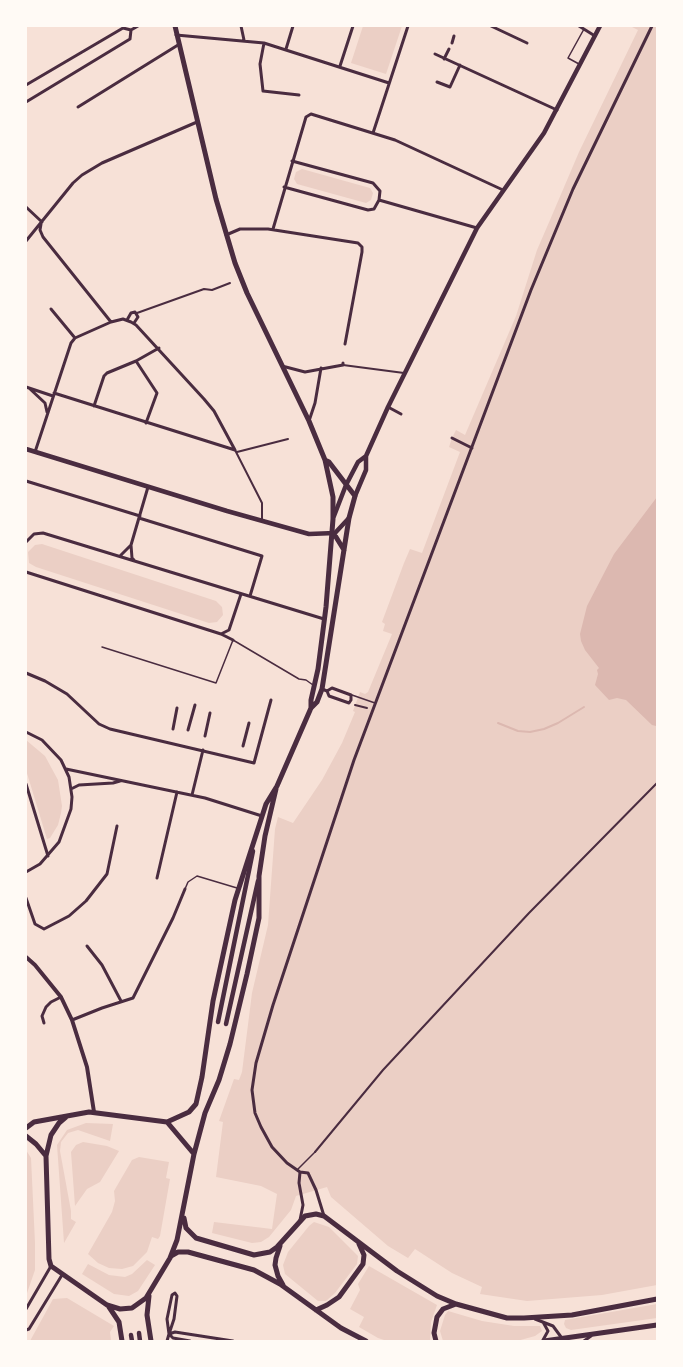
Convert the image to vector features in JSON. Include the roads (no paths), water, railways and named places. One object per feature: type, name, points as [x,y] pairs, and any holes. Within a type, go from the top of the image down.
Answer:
[{"type":"highway","points":[[175,26],[178,45],[226,235],[249,300],[309,421],[325,460],[333,497],[333,519],[324,619],[311,708]]},
{"type":"highway","points":[[26,1128],[34,1122],[94,1112],[167,1122],[189,1112],[193,1108],[199,1095],[213,1001],[239,889],[266,804],[277,786],[311,708],[325,690],[344,550],[349,518],[355,496],[329,462],[325,460]]},
{"type":"highway","points":[[331,533],[336,537],[344,550]]},
{"type":"highway","points":[[69,1115],[59,1123],[51,1135],[46,1156],[49,1258],[51,1266],[107,1305],[120,1309],[132,1308],[142,1303],[150,1293],[170,1258],[177,1240],[194,1154],[205,1113],[219,1080],[230,1044],[247,974],[259,918],[259,876],[265,836],[277,786]]},
{"type":"highway","points":[[167,1122],[194,1154]]},
{"type":"highway","points":[[26,1136],[36,1144],[46,1156]]},
{"type":"highway","points":[[183,1215],[186,1228],[196,1238],[254,1254],[270,1252],[283,1241],[300,1220],[309,1214],[324,1216],[402,1275],[456,1304],[507,1318],[572,1315],[657,1299]]},
{"type":"highway","points":[[283,1241],[276,1258],[276,1270],[280,1281],[288,1290]]},
{"type":"highway","points":[[316,1310],[339,1297],[363,1264],[364,1255],[358,1242]]},
{"type":"highway","points":[[170,1258],[178,1252],[196,1254],[254,1270],[288,1290],[352,1334],[366,1341]]},
{"type":"highway","points":[[150,1293],[147,1315],[151,1341]]},
{"type":"highway","points":[[436,1341],[434,1327],[437,1316],[443,1309],[456,1304]]},
{"type":"highway","points":[[107,1305],[117,1318],[122,1341]]},
{"type":"highway","points":[[543,1341],[657,1325]]},
{"type":"main road","points":[[355,496],[366,470],[366,456],[388,407],[477,228],[536,145],[557,110],[600,26]]},
{"type":"main road","points":[[26,449],[148,487],[309,534],[331,533],[337,531],[349,518]]},
{"type":"main road","points":[[333,519],[346,485],[358,462],[366,456]]},
{"type":"main road","points":[[218,1022],[255,838]]},
{"type":"main road","points":[[226,1024],[259,876]]},
{"type":"main road","points":[[26,957],[36,965],[61,998],[72,1020],[87,1068],[94,1112]]},
{"type":"main road","points":[[139,1333],[140,1341]]},
{"type":"main road","points":[[131,1335],[132,1341]]},
{"type":"street","points":[[26,85],[123,28],[131,30],[138,26]]},
{"type":"street","points":[[241,26],[244,40]]},
{"type":"street","points":[[286,49],[294,26]]},
{"type":"street","points":[[340,66],[353,26]]},
{"type":"street","points":[[373,133],[408,26]]},
{"type":"street","points":[[491,26],[527,43]]},
{"type":"street","points":[[579,26],[595,36]]},
{"type":"street","points":[[324,1216],[312,1180],[308,1173],[298,1171],[287,1163],[272,1147],[261,1127],[255,1113],[253,1082],[256,1063],[273,1005],[375,703],[556,228],[652,26]]},
{"type":"street","points":[[26,102],[130,40],[131,30]]},
{"type":"street","points":[[176,35],[264,43],[340,66],[389,83]]},
{"type":"street","points":[[452,43],[454,36]]},
{"type":"street","points":[[264,43],[260,64],[263,91],[299,95]]},
{"type":"street","points":[[78,107],[178,45]]},
{"type":"street","points":[[444,58],[448,49]]},
{"type":"street","points":[[435,54],[557,110]]},
{"type":"street","points":[[437,82],[450,87],[460,65]]},
{"type":"street","points":[[273,229],[284,187],[307,115],[311,114],[395,140],[503,190]]},
{"type":"street","points":[[26,241],[73,183],[82,175],[102,163],[197,122]]},
{"type":"street","points":[[284,187],[368,210],[374,210],[379,200],[380,191],[374,183],[292,161]]},
{"type":"street","points":[[379,200],[477,228]]},
{"type":"street","points":[[26,207],[42,222]]},
{"type":"street","points":[[42,222],[40,230],[42,237],[111,322]]},
{"type":"street","points":[[226,235],[240,230],[273,229],[358,243],[362,247],[345,344]]},
{"type":"street","points":[[124,320],[131,313],[137,313],[204,289],[212,290],[230,283]]},
{"type":"street","points":[[51,309],[75,338]]},
{"type":"street","points":[[134,324],[138,317],[137,313]]},
{"type":"street","points":[[35,452],[71,343],[75,338],[111,322],[124,320],[134,324],[159,348],[214,411],[262,503],[262,521]]},
{"type":"street","points":[[94,406],[104,376],[159,348]]},
{"type":"street","points":[[136,361],[157,393],[146,423]]},
{"type":"street","points":[[282,366],[305,372],[343,364],[405,373]]},
{"type":"street","points":[[309,421],[315,403],[320,368]]},
{"type":"street","points":[[28,388],[94,406],[236,451],[288,439]]},
{"type":"street","points":[[28,388],[45,403],[47,414]]},
{"type":"street","points":[[388,407],[401,414]]},
{"type":"street","points":[[452,438],[472,448]]},
{"type":"street","points":[[26,481],[262,556],[251,596]]},
{"type":"street","points":[[136,561],[132,558],[131,546],[148,487]]},
{"type":"street","points":[[26,542],[34,534],[43,533],[324,619]]},
{"type":"street","points":[[120,556],[131,546]]},
{"type":"street","points":[[26,572],[221,634],[232,640]]},
{"type":"street","points":[[221,634],[229,630],[241,594]]},
{"type":"street","points":[[26,673],[45,681],[67,694],[104,727],[170,741],[240,758],[254,763],[271,700]]},
{"type":"street","points":[[332,688],[351,695],[351,700],[348,703],[329,696],[325,690],[332,688]]},
{"type":"street","points":[[188,730],[195,705]]},
{"type":"street","points":[[355,705],[368,708]]},
{"type":"street","points":[[173,729],[177,708]]},
{"type":"street","points":[[205,736],[210,713]]},
{"type":"street","points":[[243,746],[249,723]]},
{"type":"street","points":[[26,732],[42,740],[51,748],[66,769],[71,789],[71,809],[59,842],[40,864],[26,872]]},
{"type":"street","points":[[192,795],[203,745]]},
{"type":"street","points":[[66,769],[192,795],[233,806],[262,816]]},
{"type":"street","points":[[71,789],[79,785],[113,783],[120,781]]},
{"type":"street","points":[[315,1152],[383,1070],[530,913],[657,783]]},
{"type":"street","points":[[26,784],[48,856]]},
{"type":"street","points":[[157,878],[177,792]]},
{"type":"street","points":[[26,898],[35,924],[44,929],[69,916],[86,901],[107,874],[117,826]]},
{"type":"street","points":[[72,1020],[133,998],[162,942],[185,889]]},
{"type":"street","points":[[158,940],[162,942]]},
{"type":"street","points":[[87,946],[102,965],[121,1002]]},
{"type":"street","points":[[44,1023],[42,1016],[46,1007],[51,1002],[61,998]]},
{"type":"street","points":[[298,1171],[303,1205],[300,1220]]},
{"type":"street","points":[[26,1309],[51,1266]]},
{"type":"street","points":[[26,1330],[29,1329],[62,1275]]},
{"type":"street","points":[[167,1341],[169,1334],[174,1319],[177,1296],[175,1293],[172,1295],[167,1319],[169,1334],[173,1338],[190,1341]]},
{"type":"street","points":[[530,1318],[553,1326],[563,1339]]},
{"type":"street","points":[[543,1322],[548,1331],[543,1341]]},
{"type":"street","points":[[169,1334],[175,1332],[233,1341]]},
{"type":"street","points":[[584,1341],[592,1336],[606,1332]]},
{"type":"street","points":[[352,1334],[357,1341]]},
{"type":"lane","points":[[580,65],[568,58],[584,29]]},
{"type":"lane","points":[[102,647],[216,683],[232,640],[229,630]]},
{"type":"lane","points":[[232,640],[300,679],[306,680],[314,685]]},
{"type":"lane","points":[[351,695],[375,703]]},
{"type":"lane","points":[[348,703],[355,705]]},
{"type":"lane","points":[[185,889],[188,882],[197,876],[239,889]]},
{"type":"lane","points":[[298,1171],[315,1152]]},
{"type":"waterway","points":[[498,723],[518,731],[530,732],[544,729],[558,723],[584,707]]}]
